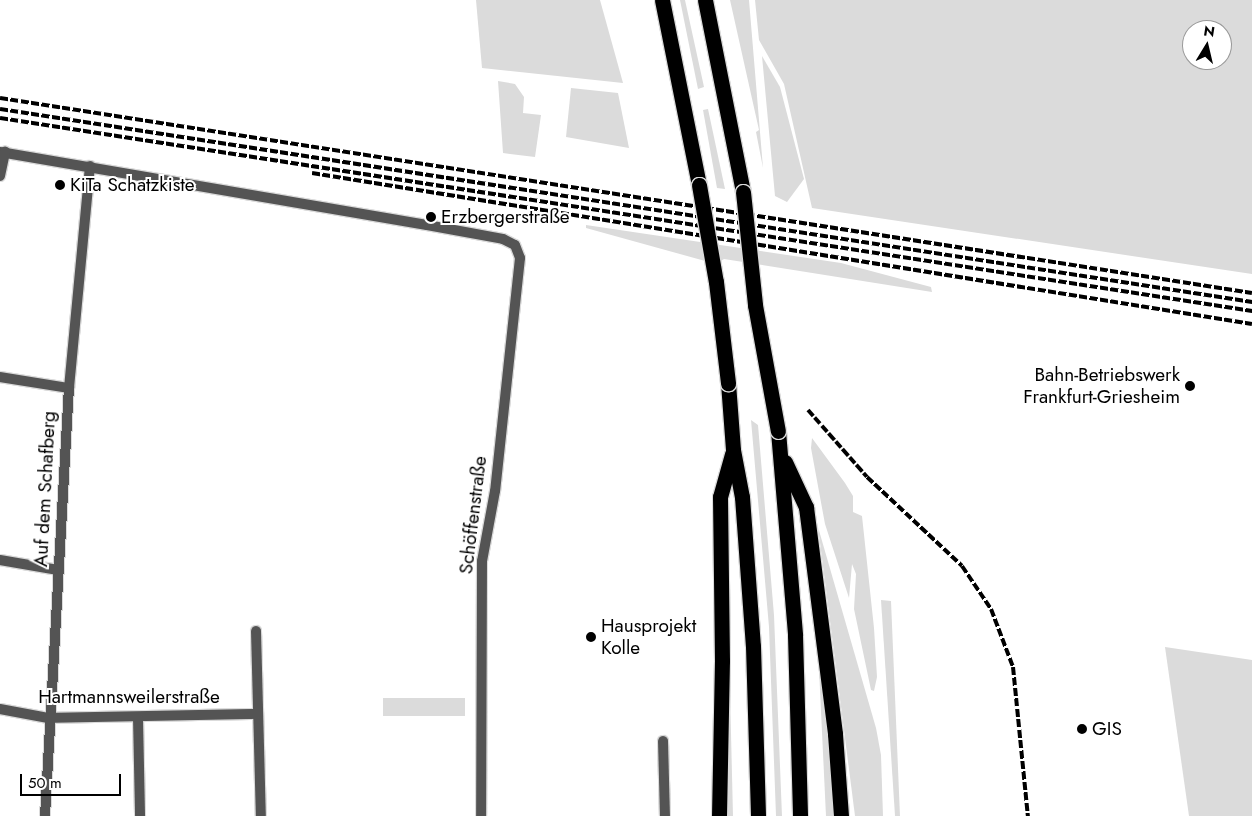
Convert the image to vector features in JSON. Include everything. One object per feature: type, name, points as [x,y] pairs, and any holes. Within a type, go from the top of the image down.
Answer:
[{"type":"highway","points":[[662,0],[716,282],[728,383],[733,450],[742,496],[752,637],[758,816]]},
{"type":"highway","points":[[705,0],[743,192],[755,305],[778,431],[795,644],[800,816]]},
{"type":"highway","points":[[719,816],[722,670],[720,497],[733,450]]},
{"type":"highway","points":[[780,451],[806,507],[835,734],[841,816]]},
{"type":"street","points":[[0,176],[3,152],[90,166]]},
{"type":"street","name":"Schöffenstraße","points":[[90,166],[503,239],[518,250],[495,491],[482,561],[481,816]]},
{"type":"street","name":"Auf dem Schafberg","points":[[45,816],[48,718],[69,388],[90,166]]},
{"type":"street","points":[[0,377],[69,388]]},
{"type":"street","points":[[0,560],[58,570]]},
{"type":"street","points":[[256,631],[261,816]]},
{"type":"street","name":"Hartmannsweilerstraße","points":[[0,710],[48,718],[138,718],[258,714]]},
{"type":"street","points":[[138,718],[140,816]]},
{"type":"street","points":[[663,741],[665,816]]},
{"type":"shaded area","points":[[476,0],[600,0],[623,83],[482,68]]},
{"type":"shaded area","points":[[680,0],[685,0],[704,87],[698,89]]},
{"type":"shaded area","points":[[730,0],[749,0],[763,168],[756,132],[759,130]]},
{"type":"shaded area","points":[[755,0],[1252,0],[1252,274],[812,208],[784,84],[759,40]]},
{"type":"shaded area","points":[[762,56],[780,87],[804,179],[787,202],[775,196]]},
{"type":"shaded area","points":[[498,81],[515,84],[524,97],[523,113],[541,115],[535,157],[503,153]]},
{"type":"shaded area","points":[[571,88],[618,93],[629,148],[566,137]]},
{"type":"shaded area","points":[[708,109],[725,189],[717,188],[703,110]]},
{"type":"shaded area","points":[[586,225],[841,263],[931,287],[932,292],[724,259],[716,264],[586,228]]},
{"type":"shaded area","points":[[751,420],[758,425],[774,615],[782,816],[776,816],[769,627]]},
{"type":"shaded area","points":[[812,438],[853,496],[853,512],[862,516],[874,628],[877,677],[874,691],[871,690],[854,609],[856,574],[852,564],[849,598],[825,524],[811,448]]},
{"type":"shaded area","points":[[818,527],[876,728],[881,755],[883,816],[855,816]]},
{"type":"shaded area","points":[[881,600],[891,601],[900,816],[895,816]]},
{"type":"shaded area","points":[[1165,647],[1252,660],[1252,816],[1189,816]]},
{"type":"shaded area","points":[[819,669],[830,751],[835,816],[826,816]]},
{"type":"shaded area","points":[[728,692],[730,692],[733,816],[728,816]]},
{"type":"shaded area","points":[[383,698],[465,698],[465,716],[383,716]]},
{"type":"railway","points":[[0,98],[1252,293]]},
{"type":"railway","points":[[0,109],[1252,302]]},
{"type":"railway","points":[[0,118],[1252,311]]},
{"type":"railway","points":[[312,173],[1252,324]]},
{"type":"railway","points":[[808,410],[867,477],[962,566],[991,609],[1013,667],[1028,816]]},
{"type":"place","name":"KiTa Schatzkiste","points":[[60,185]]},
{"type":"place","name":"Erzbergerstraße","points":[[431,217]]},
{"type":"place","name":"Bahn-Betriebswerk Frankfurt-Griesheim","points":[[1190,386]]},
{"type":"place","name":"Hausprojekt Kolle","points":[[591,637]]},
{"type":"place","name":"GIS","points":[[1082,729]]}]
